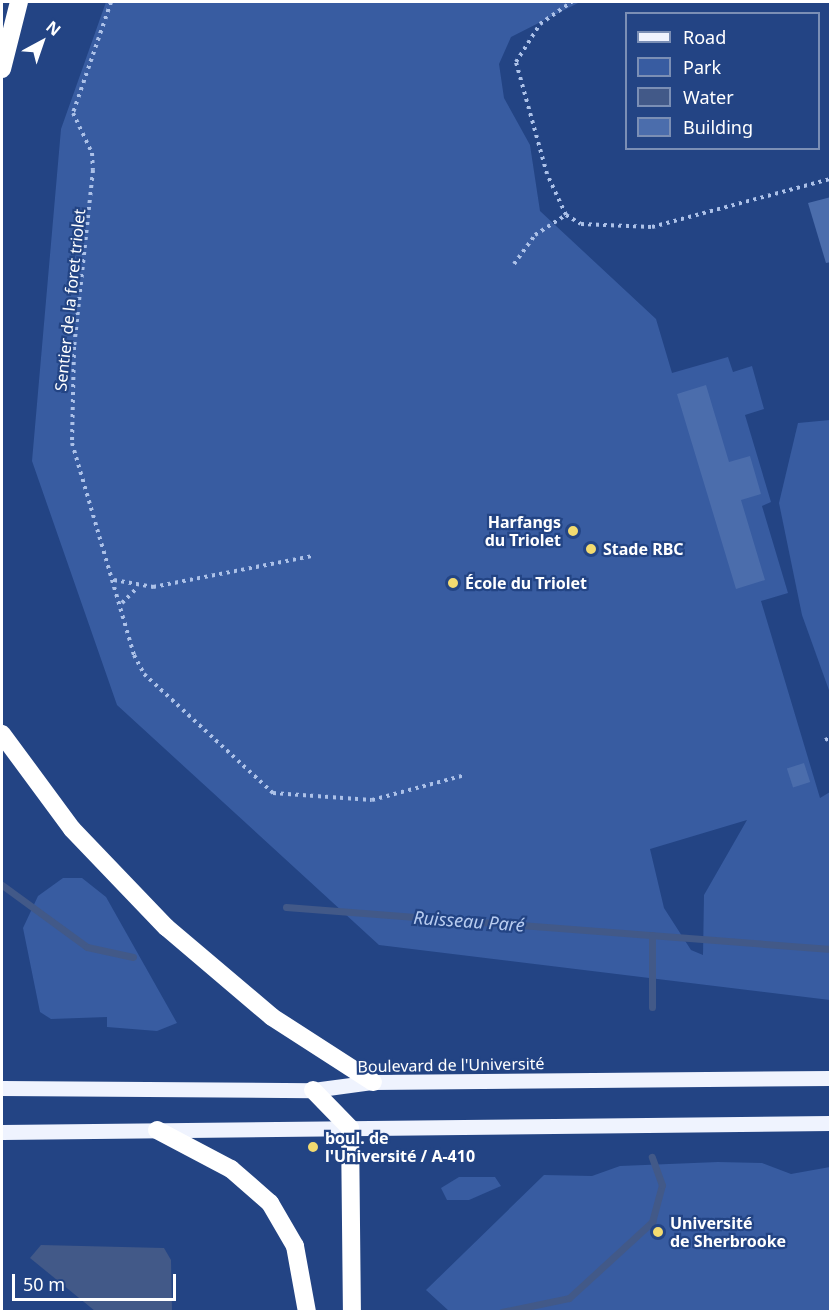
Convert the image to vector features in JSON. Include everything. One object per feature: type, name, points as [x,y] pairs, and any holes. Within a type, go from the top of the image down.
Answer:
[{"type":"highway","points":[[2,69],[19,2]]},
{"type":"highway","points":[[2,734],[72,829],[166,927],[272,1017],[373,1082]]},
{"type":"highway","points":[[313,1090],[350,1128],[352,1311]]},
{"type":"highway","points":[[157,1130],[231,1169],[270,1203],[295,1246],[307,1311]]},
{"type":"main road","name":"Boulevard de l'Université","points":[[2,1088],[313,1090],[373,1082],[831,1078]]},
{"type":"main road","points":[[2,1132],[831,1123]]},
{"type":"path","name":"Sentier de la foret triolet","points":[[111,2],[73,113],[92,153],[93,170],[71,414],[75,460],[122,604],[134,655],[144,674],[273,793],[372,800],[465,775]]},
{"type":"path","points":[[572,2],[534,31],[522,46],[516,68],[547,174],[566,215],[581,224],[651,227],[831,179]]},
{"type":"path","points":[[514,264],[535,235],[566,215]]},
{"type":"path","points":[[114,580],[137,587],[215,579],[287,558],[313,556]]},
{"type":"path","points":[[122,604],[137,587]]},
{"type":"path","points":[[825,740],[831,738]]},
{"type":"green space","name":"École du Triolet","points":[[106,2],[580,2],[511,37],[499,64],[504,98],[530,145],[540,211],[656,319],[672,373],[728,357],[733,372],[752,366],[764,409],[745,415],[771,502],[762,506],[788,593],[761,601],[820,798],[830,792],[830,1000],[379,945],[117,705],[32,461],[61,129]],"holes":[[[747,820],[704,895],[703,955],[691,950],[664,908],[650,849]]]},
{"type":"green space","points":[[830,420],[830,693],[802,615],[779,503],[798,423]]},
{"type":"green space","points":[[63,878],[82,878],[106,897],[177,1023],[157,1031],[107,1027],[107,1017],[51,1019],[40,1012],[23,928],[38,896]]},
{"type":"green space","name":"Université de Sherbrooke","points":[[718,1162],[762,1163],[791,1174],[830,1167],[830,1311],[449,1311],[426,1290],[544,1175],[592,1176],[620,1166]]},
{"type":"green space","points":[[459,1177],[495,1177],[501,1186],[469,1200],[447,1200],[441,1188]]},
{"type":"water","points":[[41,1245],[164,1248],[171,1260],[172,1311],[95,1311],[30,1258]]},
{"type":"building","points":[[831,197],[831,262],[826,263],[808,203]]},
{"type":"building","name":"Stade RBC","points":[[706,385],[729,462],[750,456],[761,494],[741,500],[765,580],[736,589],[677,394]]},
{"type":"building","points":[[804,763],[810,782],[793,788],[787,769]]},
{"type":"waterway","name":"Ruisseau Paré","points":[[2,885],[87,947],[133,957]]},
{"type":"waterway","name":"Ruisseau Paré","points":[[286,907],[830,949]]},
{"type":"waterway","name":"Ruisseau Paré","points":[[652,935],[652,1007]]},
{"type":"waterway","name":"Ruisseau Paré","points":[[502,1312],[569,1298],[652,1222],[662,1185],[652,1157]]},
{"type":"place","name":"Harfangs du Triolet","points":[[573,531]]},
{"type":"place","name":"Stade RBC","points":[[591,549]]},
{"type":"place","name":"École du Triolet","points":[[453,583]]},
{"type":"place","name":"boul. de l'Université / A-410","points":[[313,1147]]},
{"type":"place","name":"Université de Sherbrooke","points":[[658,1232]]}]
